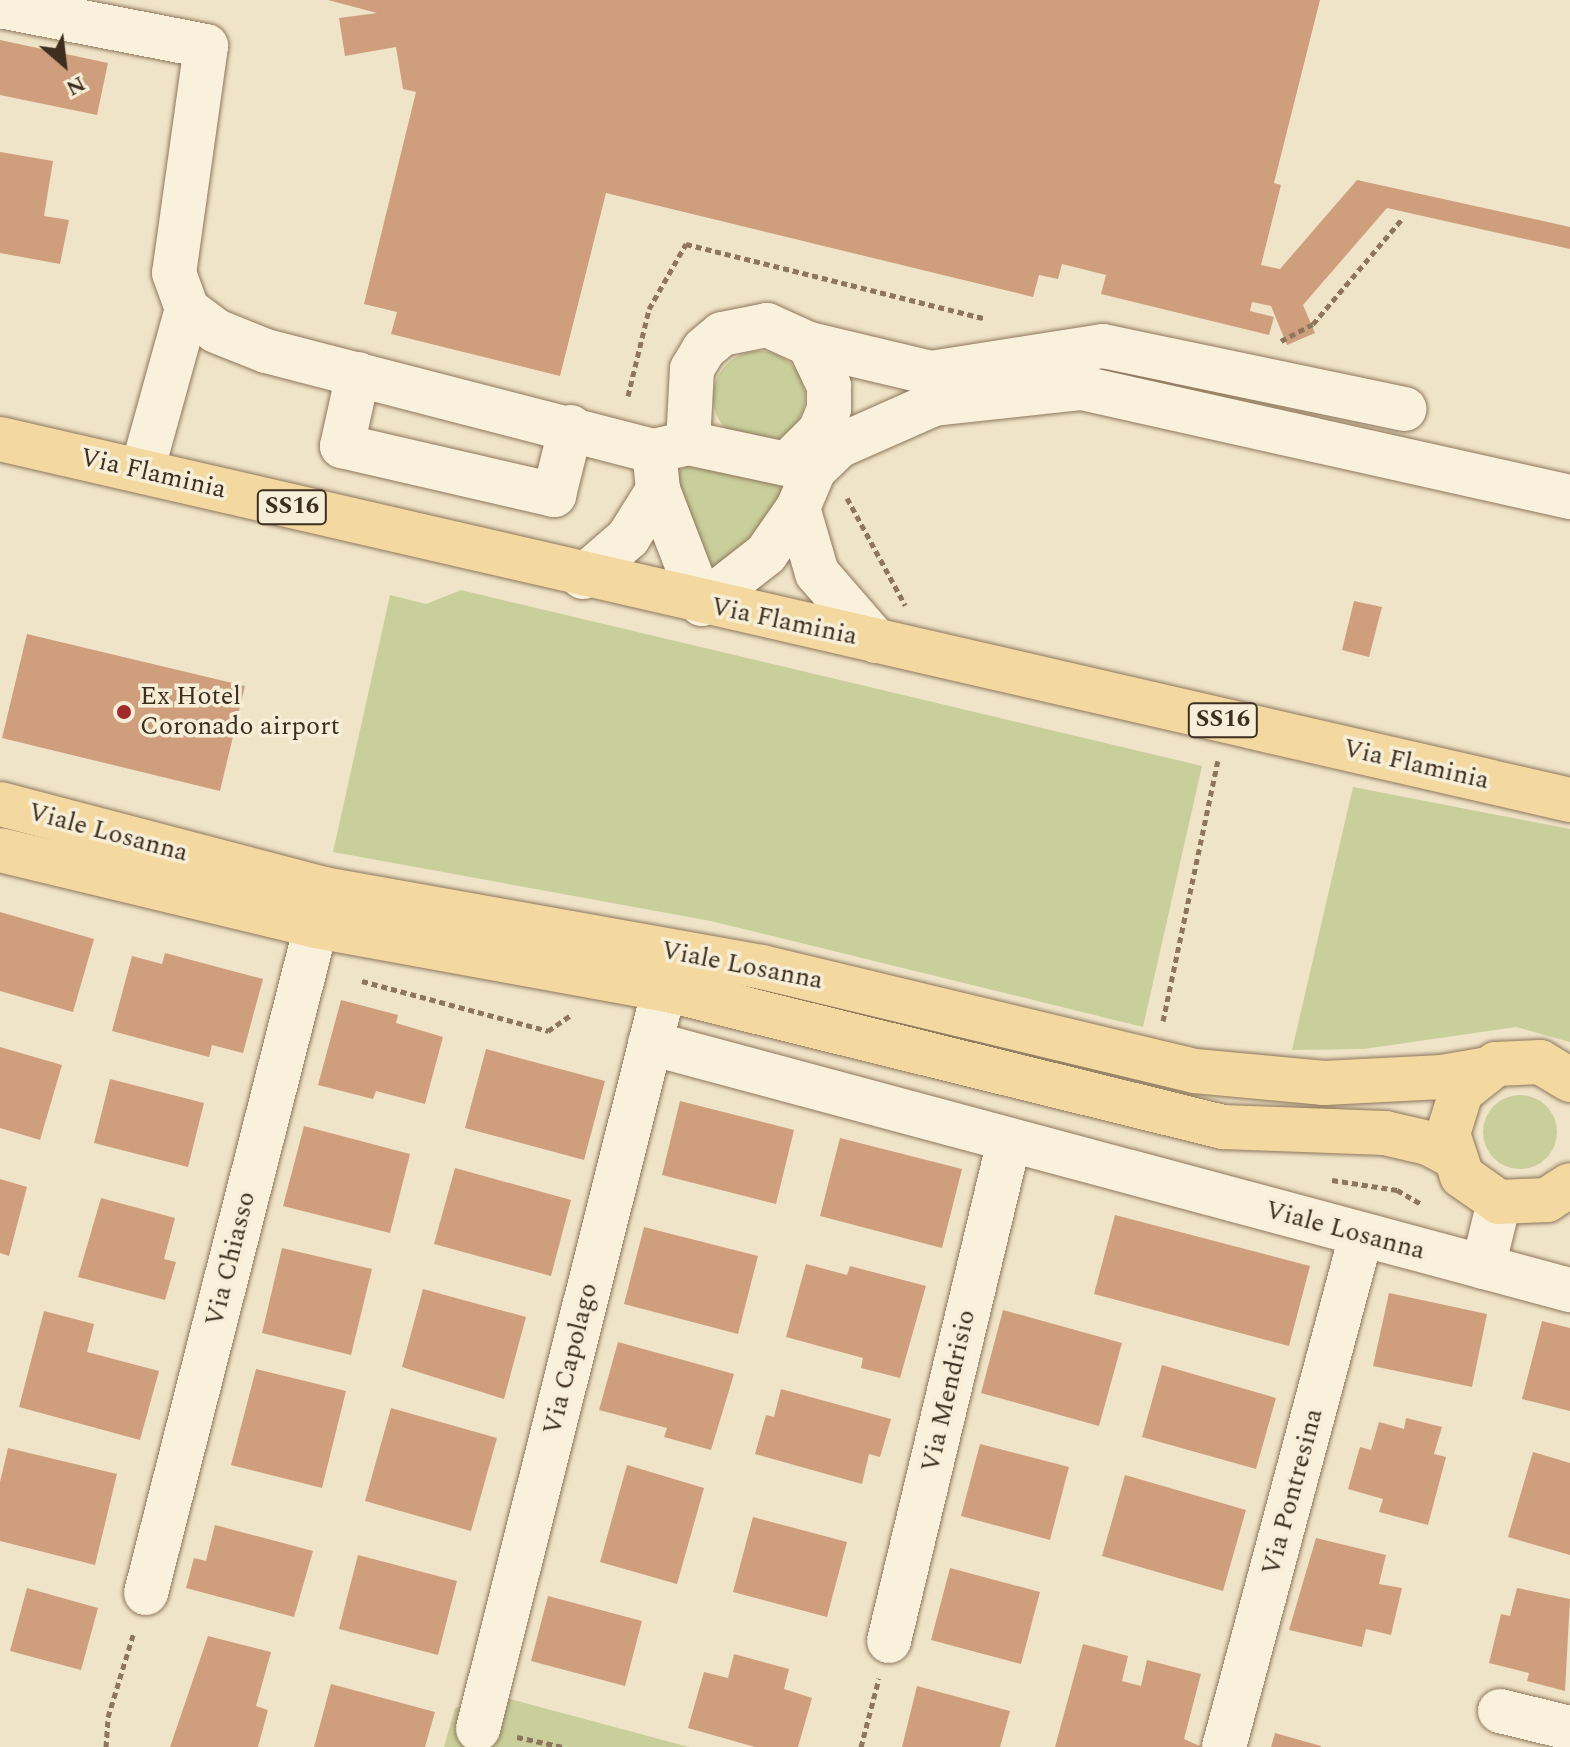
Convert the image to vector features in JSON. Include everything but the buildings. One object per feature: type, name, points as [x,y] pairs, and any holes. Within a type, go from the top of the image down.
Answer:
[{"type":"main road","name":"Via Flaminia","points":[[0,439],[702,604],[890,630],[1227,721],[1570,800]]},
{"type":"main road","name":"Viale Losanna","points":[[0,804],[324,889],[762,967],[1195,1071],[1324,1083],[1429,1078],[1488,1069],[1518,1060],[1540,1062],[1570,1080]]},
{"type":"main road","name":"Viale Losanna","points":[[0,850],[316,926],[664,989],[1223,1127],[1385,1133],[1428,1143],[1452,1156],[1479,1192],[1499,1202]]},
{"type":"main road","points":[[1452,1156],[1451,1112],[1461,1092],[1488,1069]]},
{"type":"main road","points":[[1499,1202],[1523,1205],[1564,1193]]},
{"type":"street","points":[[0,6],[206,46],[174,273],[187,309],[216,331],[266,351],[571,427],[667,461],[810,483]]},
{"type":"street","points":[[142,471],[187,309]]},
{"type":"street","points":[[583,577],[628,538],[667,461],[692,369],[722,334],[767,325],[809,344],[931,373],[1103,346],[1404,409]]},
{"type":"street","points":[[809,344],[829,386],[829,409],[820,431],[810,483],[817,573],[890,630]]},
{"type":"street","points":[[358,374],[342,446],[554,495],[571,427]]},
{"type":"street","points":[[667,461],[702,604],[766,554],[810,483],[839,446],[934,404],[1082,388],[1570,497]]},
{"type":"street","name":"Via Chiasso","points":[[146,1593],[316,926]]},
{"type":"street","name":"Via Capolago","points":[[478,1729],[664,989]]},
{"type":"street","name":"Viale Losanna","points":[[650,1043],[1570,1290]]},
{"type":"street","name":"Via Mendrisio","points":[[889,1641],[1009,1141]]},
{"type":"street","points":[[1483,1267],[1499,1202]]},
{"type":"street","name":"Via Pontresina","points":[[1224,1747],[1361,1236]]},
{"type":"street","points":[[1500,1711],[1570,1728]]},
{"type":"path","points":[[1272,345],[1313,324],[1403,218]]},
{"type":"path","points":[[628,396],[649,309],[686,244],[1002,323]]},
{"type":"path","points":[[810,483],[906,607],[890,630]]},
{"type":"path","points":[[1159,1038],[1227,721]]},
{"type":"path","points":[[106,1747],[108,1717],[146,1593]]},
{"type":"path","points":[[861,1747],[889,1641]]},
{"type":"green space","points":[[759,351],[777,354],[792,364],[802,379],[805,397],[802,415],[792,430],[777,440],[759,443],[741,440],[726,430],[716,415],[713,397],[716,379],[726,364],[741,354]]},
{"type":"green space","points":[[690,463],[775,483],[783,491],[753,548],[715,568],[700,559],[675,475]]},
{"type":"green space","points":[[461,590],[1202,766],[1143,1027],[711,921],[333,852],[390,595],[426,604]]},
{"type":"green space","points":[[1353,787],[1570,829],[1570,1042],[1516,1027],[1364,1049],[1292,1050]]},
{"type":"green space","points":[[1520,1095],[1534,1098],[1546,1106],[1554,1118],[1557,1132],[1554,1146],[1546,1158],[1534,1166],[1520,1169],[1506,1166],[1494,1158],[1486,1146],[1483,1132],[1486,1118],[1494,1106],[1506,1098]]},
{"type":"green space","points":[[502,1697],[689,1747],[444,1747],[455,1708]]},
{"type":"place","name":"Ex Hotel Coronado airport","points":[[124,712]]}]
